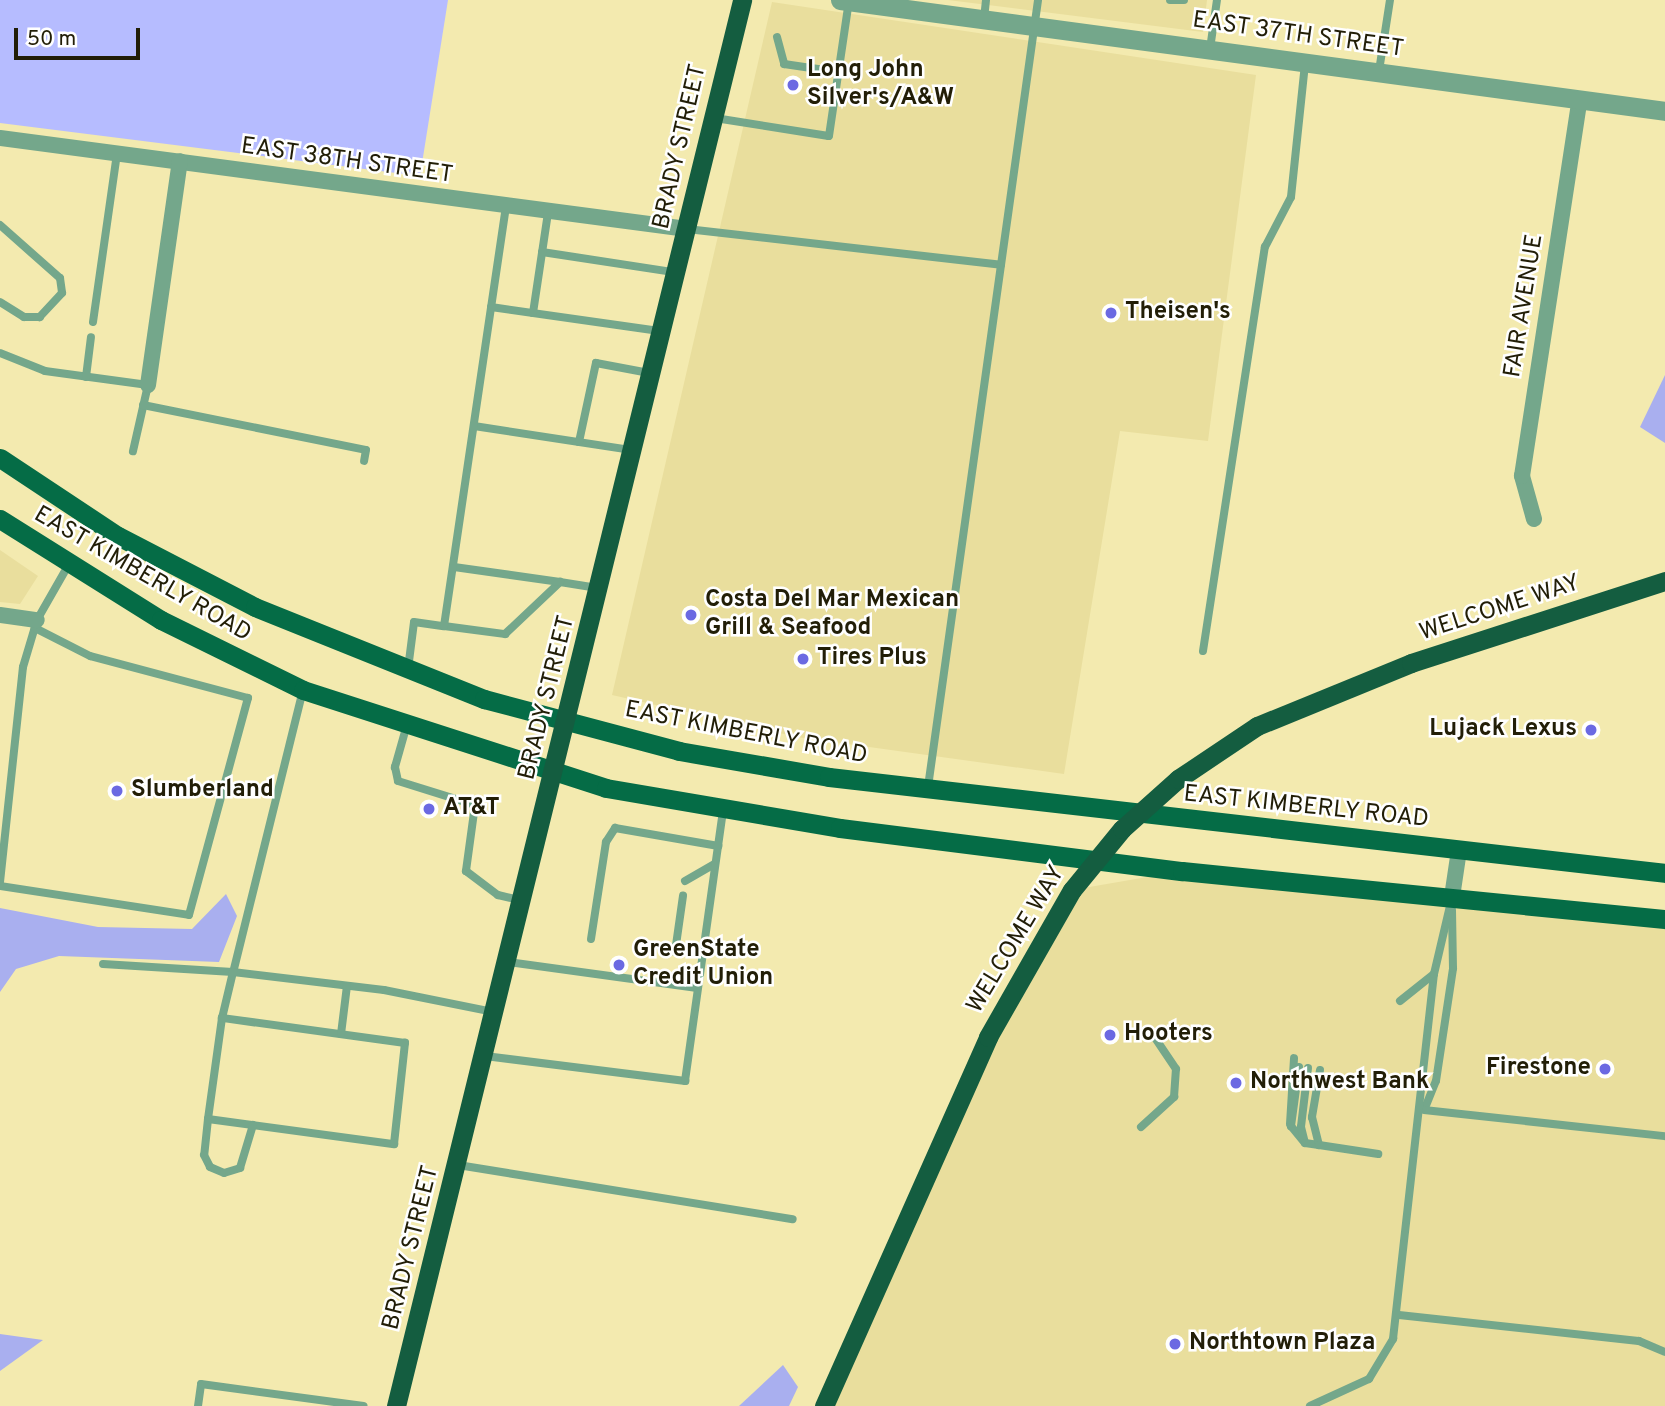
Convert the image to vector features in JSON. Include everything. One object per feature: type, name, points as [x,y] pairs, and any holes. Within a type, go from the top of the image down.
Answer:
[{"type":"highway","name":"BRADY STREET","points":[[397,1406],[496,1013],[742,0]]},
{"type":"highway","name":"WELCOME WAY","points":[[824,1406],[988,1037],[1072,890],[1138,814],[1217,749],[1282,715],[1411,663],[1665,581]]},
{"type":"main road","name":"EAST KIMBERLY ROAD","points":[[0,458],[178,569],[408,672],[567,722],[679,751],[928,789],[1665,873]]},
{"type":"main road","name":"EAST KIMBERLY ROAD","points":[[0,519],[161,620],[303,690],[406,728],[554,774],[723,811],[1097,860],[1665,919]]},
{"type":"street","name":"EAST 37TH STREET","points":[[851,1],[985,10],[1034,26],[1665,111]]},
{"type":"street","name":"FAIR AVENUE","points":[[1534,519],[1522,476],[1580,99]]},
{"type":"street","name":"EAST 38TH STREET","points":[[0,138],[687,229]]},
{"type":"street","points":[[148,385],[180,161]]},
{"type":"street","points":[[0,615],[36,624]]},
{"type":"street","points":[[1452,898],[1459,850]]},
{"type":"lane","points":[[928,789],[1038,0]]},
{"type":"lane","points":[[1170,0],[1184,0]]},
{"type":"lane","points":[[1210,49],[1217,0]]},
{"type":"lane","points":[[1379,71],[1390,0]]},
{"type":"lane","points":[[713,118],[829,136],[851,1]]},
{"type":"lane","points":[[777,37],[784,64],[838,72]]},
{"type":"lane","points":[[1203,651],[1265,247],[1292,197],[1305,61]]},
{"type":"lane","points":[[93,322],[117,153]]},
{"type":"lane","points":[[444,626],[506,207]]},
{"type":"lane","points":[[533,313],[548,212]]},
{"type":"lane","points":[[0,225],[60,278],[62,293],[40,317],[24,317],[0,302]]},
{"type":"lane","points":[[687,229],[1001,265]]},
{"type":"lane","points":[[542,252],[676,272]]},
{"type":"lane","points":[[491,307],[662,331]]},
{"type":"lane","points":[[86,377],[91,337]]},
{"type":"lane","points":[[0,353],[45,371],[148,385],[133,451]]},
{"type":"lane","points":[[579,442],[596,363],[652,373]]},
{"type":"lane","points":[[143,404],[366,450],[364,461]]},
{"type":"lane","points":[[474,426],[633,451]]},
{"type":"lane","points":[[36,624],[90,656],[248,698],[189,915],[0,884],[23,667],[36,624],[69,564]]},
{"type":"lane","points":[[454,566],[600,589]]},
{"type":"lane","points":[[408,672],[414,622],[505,634],[560,582]]},
{"type":"lane","points":[[253,1125],[240,1168],[224,1173],[210,1167],[204,1155],[222,1018],[303,690]]},
{"type":"lane","points":[[406,728],[395,767],[398,781],[475,805],[466,871],[498,895],[523,901]]},
{"type":"lane","points":[[485,1056],[685,1081],[723,811]]},
{"type":"lane","points":[[591,939],[606,842],[615,828],[718,846]]},
{"type":"lane","points":[[685,881],[715,864]]},
{"type":"lane","points":[[675,952],[683,896]]},
{"type":"lane","points":[[1310,1406],[1376,1371],[1399,1315],[1424,1110],[1420,1079],[1434,974],[1452,898]]},
{"type":"lane","points":[[1424,1110],[1436,1080],[1453,968],[1452,898]]},
{"type":"lane","points":[[508,962],[697,988]]},
{"type":"lane","points":[[103,964],[233,972],[347,986],[496,1013]]},
{"type":"lane","points":[[1400,1001],[1434,974]]},
{"type":"lane","points":[[341,1034],[347,986]]},
{"type":"lane","points":[[208,1119],[394,1144],[405,1043],[222,1018]]},
{"type":"lane","points":[[1142,1128],[1174,1097],[1176,1069],[1156,1038]]},
{"type":"lane","points":[[1294,1058],[1286,1106],[1291,1126],[1305,1143],[1377,1154]]},
{"type":"lane","points":[[1291,1126],[1304,1068],[1301,1126],[1305,1143]]},
{"type":"lane","points":[[1319,1145],[1312,1117],[1320,1070]]},
{"type":"lane","points":[[1424,1110],[1665,1136]]},
{"type":"lane","points":[[458,1165],[793,1219]]},
{"type":"lane","points":[[1399,1315],[1639,1341],[1665,1352]]},
{"type":"lane","points":[[198,1406],[201,1384],[324,1403],[364,1406]]},
{"type":"shaded area","points":[[0,0],[448,0],[420,176],[0,123]]},
{"type":"shaded area","points":[[948,0],[1207,0],[1203,32]]},
{"type":"shaded area","points":[[772,2],[1256,75],[1208,441],[1120,431],[1064,774],[797,737],[612,695]]},
{"type":"shaded area","points":[[1665,375],[1665,443],[1640,427]]},
{"type":"shaded area","points":[[0,550],[38,576],[20,604],[0,602]]},
{"type":"shaded area","points":[[1182,871],[1665,919],[1665,1406],[824,1406],[894,1246],[1072,890]]},
{"type":"shaded area","points":[[226,894],[237,916],[219,962],[59,956],[16,969],[0,992],[0,908],[98,927],[192,929]]},
{"type":"shaded area","points":[[0,1334],[43,1340],[0,1371]]},
{"type":"shaded area","points":[[783,1365],[798,1387],[789,1406],[739,1406]]},
{"type":"place","name":"Long John Silver's/A&W","points":[[793,85]]},
{"type":"place","name":"Theisen's","points":[[1111,313]]},
{"type":"place","name":"Costa Del Mar Mexican Grill & Seafood","points":[[691,615]]},
{"type":"place","name":"Tires Plus","points":[[803,659]]},
{"type":"place","name":"Lujack Lexus","points":[[1591,730]]},
{"type":"place","name":"Slumberland","points":[[117,791]]},
{"type":"place","name":"AT&T","points":[[429,809]]},
{"type":"place","name":"GreenState Credit Union","points":[[619,965]]},
{"type":"place","name":"Hooters","points":[[1110,1035]]},
{"type":"place","name":"Firestone","points":[[1605,1069]]},
{"type":"place","name":"Northwest Bank","points":[[1236,1083]]},
{"type":"place","name":"Northtown Plaza","points":[[1175,1344]]}]
